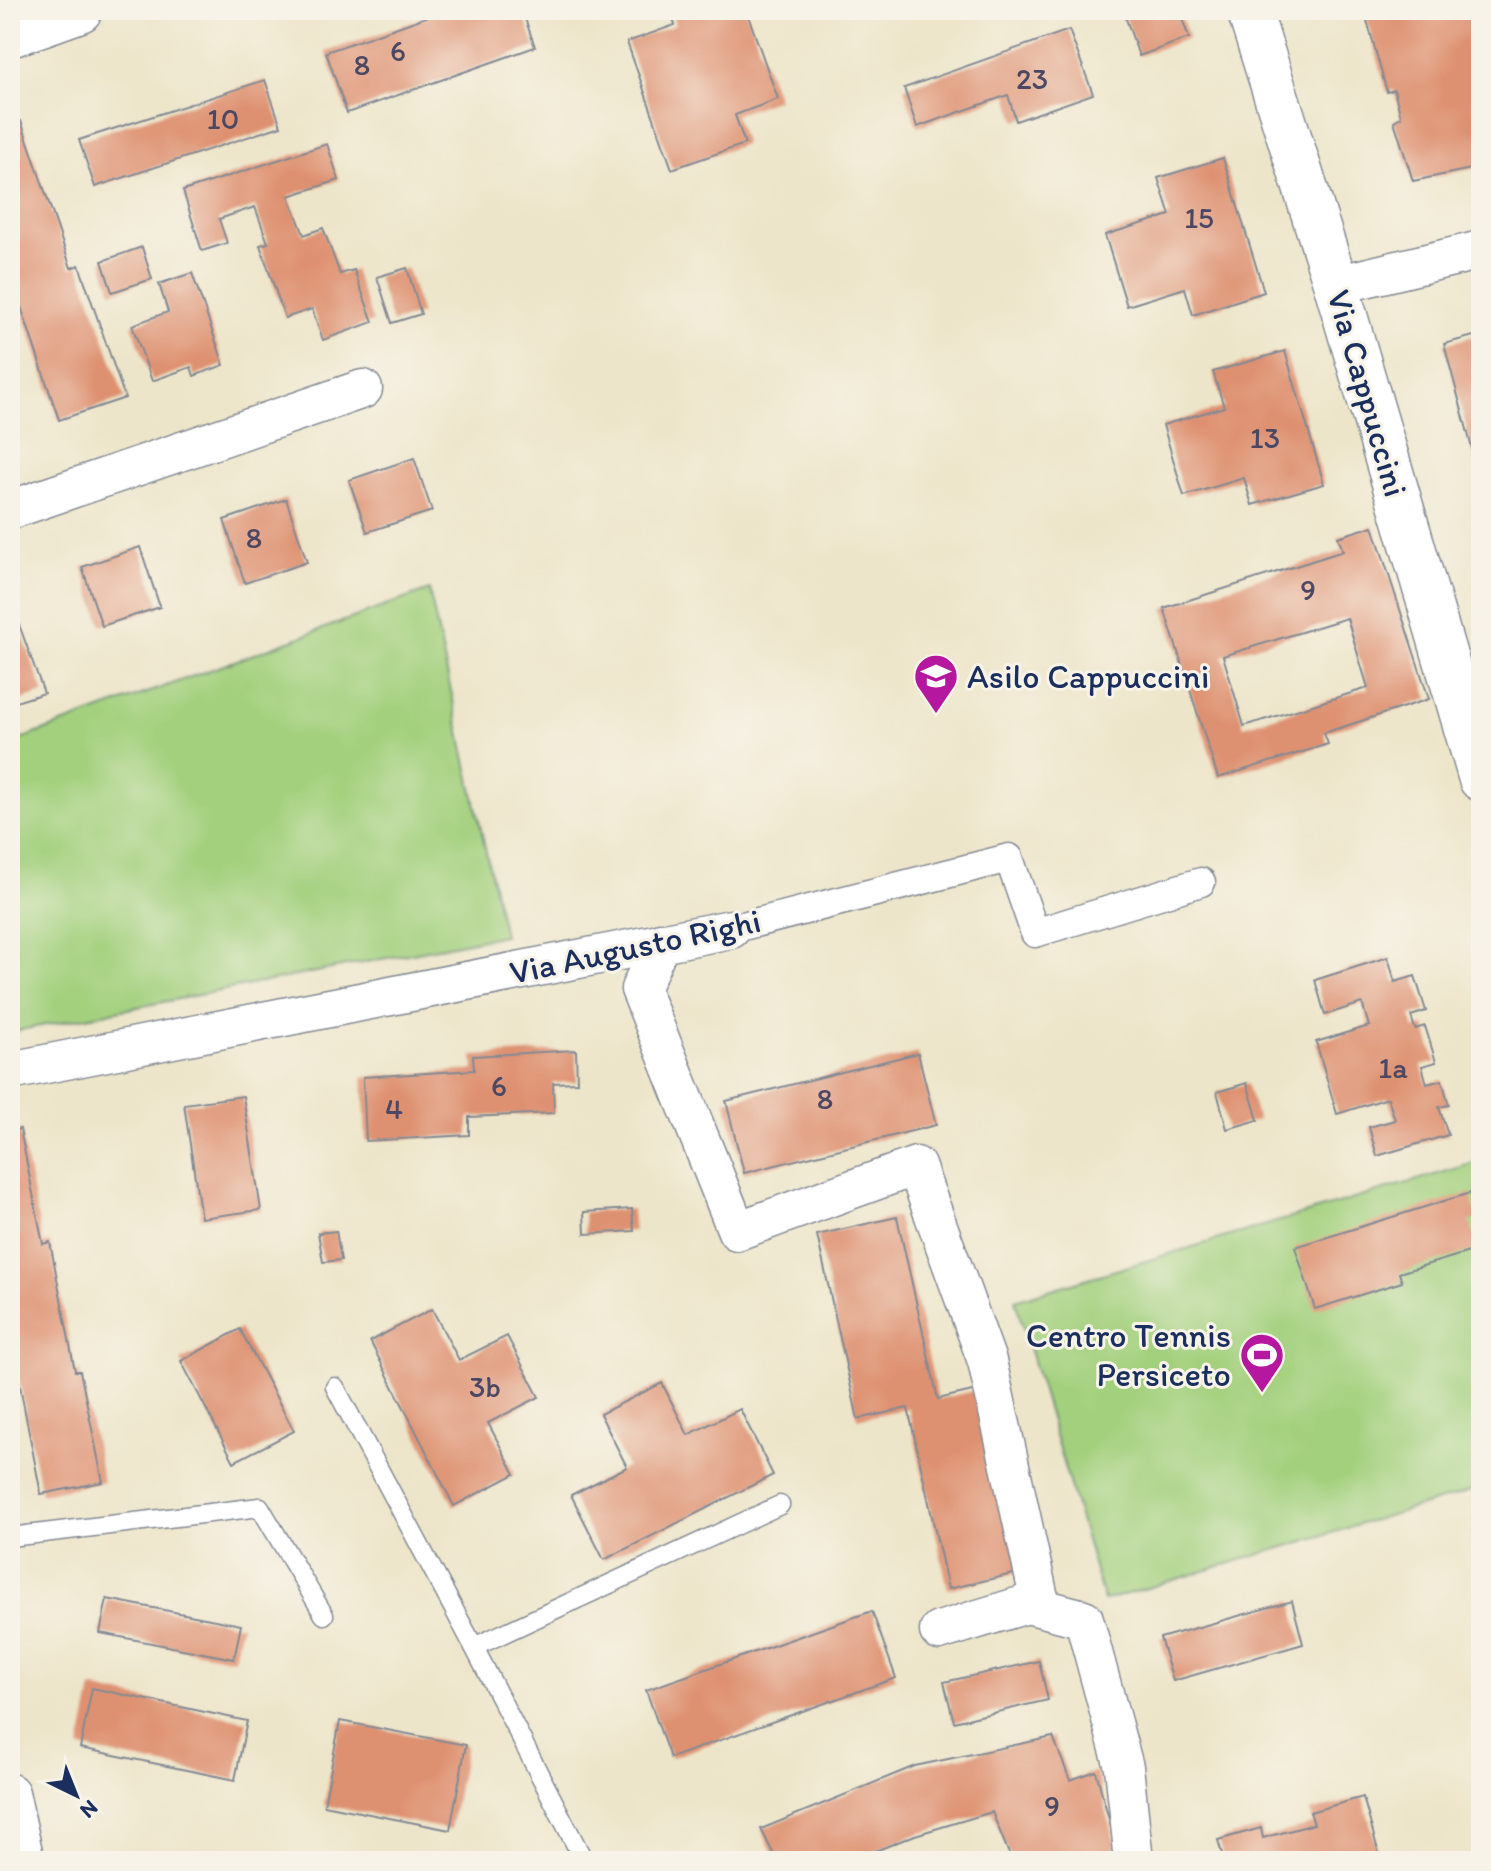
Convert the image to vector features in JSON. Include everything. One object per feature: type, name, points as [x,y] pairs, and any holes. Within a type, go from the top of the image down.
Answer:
[{"type":"main road","name":"Via Cappuccini","points":[[1249,10],[1336,285],[1481,779]]},
{"type":"main road","points":[[10,35],[70,12]]},
{"type":"street","points":[[1336,285],[1481,250]]},
{"type":"street","points":[[10,510],[363,389]]},
{"type":"street","name":"Via Augusto Righi","points":[[10,1071],[731,929],[1009,858],[1035,933],[1201,882]]},
{"type":"street","points":[[661,942],[640,989],[737,1231],[916,1166],[987,1361],[1041,1607]]},
{"type":"street","points":[[939,1631],[1027,1604],[1084,1619],[1124,1767],[1134,1861]]},
{"type":"street","points":[[10,1793],[25,1861]]},
{"type":"lane","points":[[335,1387],[584,1861]]},
{"type":"lane","points":[[474,1647],[780,1505]]},
{"type":"lane","points":[[10,1537],[260,1507],[324,1615]]},
{"type":"green space","points":[[429,590],[504,935],[10,1032],[10,743]]},
{"type":"green space","name":"Centro Tennis Persiceto","points":[[1481,1161],[1481,1488],[1104,1601],[1015,1300]]},
{"type":"building","points":[[446,10],[522,10],[535,47],[347,113],[326,52]]},
{"type":"building","points":[[670,10],[746,10],[778,99],[735,115],[745,144],[672,169],[627,42],[675,25]]},
{"type":"building","points":[[1123,10],[1179,10],[1189,38],[1139,56]]},
{"type":"building","points":[[1393,10],[1462,10],[1465,18],[1473,15],[1481,45],[1481,167],[1413,181],[1394,121],[1401,117],[1394,90],[1387,92],[1366,17]]},
{"type":"building","points":[[1069,30],[1093,94],[1016,121],[1008,95],[917,127],[904,88]]},
{"type":"building","points":[[265,80],[281,126],[95,187],[79,140]]},
{"type":"building","points":[[21,121],[71,268],[79,265],[125,398],[59,420],[10,274],[10,125]]},
{"type":"building","points":[[327,144],[339,180],[289,196],[304,235],[323,228],[340,274],[354,270],[373,322],[323,340],[312,309],[285,318],[260,245],[268,243],[255,207],[219,219],[227,243],[202,251],[183,191]]},
{"type":"building","points":[[1223,158],[1264,292],[1193,315],[1185,288],[1127,306],[1105,235],[1170,215],[1158,178]]},
{"type":"building","points":[[142,247],[152,279],[112,292],[102,261]]},
{"type":"building","points":[[407,268],[421,314],[392,323],[377,277]]},
{"type":"building","points":[[192,273],[224,365],[194,376],[191,367],[152,381],[132,325],[168,312],[159,284]]},
{"type":"building","points":[[1481,334],[1481,478],[1480,478],[1444,344]]},
{"type":"building","points":[[1285,351],[1324,484],[1252,505],[1244,478],[1184,496],[1163,425],[1224,407],[1213,372]]},
{"type":"building","points":[[414,458],[432,511],[367,532],[349,480]]},
{"type":"building","points":[[286,499],[307,562],[245,583],[224,520]]},
{"type":"building","points":[[1373,526],[1429,699],[1324,733],[1328,744],[1218,778],[1164,608],[1343,551],[1338,537]],"holes":[[[1347,618],[1368,688],[1244,726],[1223,656]]]},
{"type":"building","points":[[140,547],[160,607],[102,626],[82,567]]},
{"type":"building","points":[[10,600],[44,693],[10,704]]},
{"type":"building","points":[[1388,957],[1395,982],[1415,976],[1426,1011],[1411,1016],[1415,1029],[1425,1026],[1436,1062],[1422,1066],[1427,1084],[1442,1080],[1449,1105],[1439,1107],[1448,1135],[1377,1156],[1369,1127],[1395,1120],[1388,1098],[1337,1114],[1316,1042],[1369,1026],[1362,1003],[1325,1015],[1315,980]]},
{"type":"building","points":[[576,1050],[577,1082],[553,1083],[554,1113],[469,1117],[469,1135],[366,1141],[363,1077],[474,1070],[473,1056]]},
{"type":"building","points":[[918,1053],[936,1125],[744,1173],[726,1101]]},
{"type":"building","points":[[1247,1083],[1258,1120],[1227,1129],[1217,1092]]},
{"type":"building","points":[[243,1096],[261,1210],[201,1218],[184,1104]]},
{"type":"building","points":[[20,1129],[43,1244],[50,1242],[75,1371],[80,1371],[103,1482],[41,1494],[19,1381],[10,1381],[10,1131]]},
{"type":"building","points":[[1470,1193],[1478,1219],[1470,1221],[1479,1249],[1399,1273],[1402,1282],[1315,1309],[1295,1247]]},
{"type":"building","points":[[632,1209],[634,1231],[585,1234],[584,1212]]},
{"type":"building","points":[[897,1217],[938,1399],[990,1387],[1030,1570],[948,1589],[908,1408],[858,1419],[817,1235]]},
{"type":"building","points":[[336,1231],[341,1260],[323,1262],[318,1233]]},
{"type":"building","points":[[432,1309],[459,1360],[507,1336],[539,1397],[488,1423],[515,1474],[454,1506],[370,1341]]},
{"type":"building","points":[[240,1329],[294,1431],[234,1462],[181,1361]]},
{"type":"building","points":[[662,1383],[688,1435],[740,1409],[773,1475],[604,1560],[571,1495],[627,1467],[600,1414]]},
{"type":"building","points":[[107,1599],[241,1625],[234,1659],[100,1633]]},
{"type":"building","points":[[1292,1601],[1303,1644],[1173,1681],[1160,1638]]},
{"type":"building","points":[[872,1611],[896,1678],[670,1758],[646,1690]]},
{"type":"building","points":[[1039,1661],[1048,1700],[954,1722],[944,1682]]},
{"type":"building","points":[[92,1688],[247,1721],[235,1780],[80,1748]]},
{"type":"building","points":[[340,1721],[466,1745],[450,1830],[324,1805]]},
{"type":"building","points":[[1053,1737],[1070,1780],[1096,1771],[1120,1861],[1012,1861],[992,1812],[915,1835],[851,1861],[777,1861],[761,1829],[915,1766]]},
{"type":"building","points":[[1363,1797],[1381,1861],[1224,1861],[1218,1840],[1261,1828],[1263,1838],[1314,1824],[1310,1812]]},
{"type":"place","name":"Asilo Cappuccini","points":[[936,715]]},
{"type":"place","name":"Centro Tennis Persiceto","points":[[1262,1394]]}]
